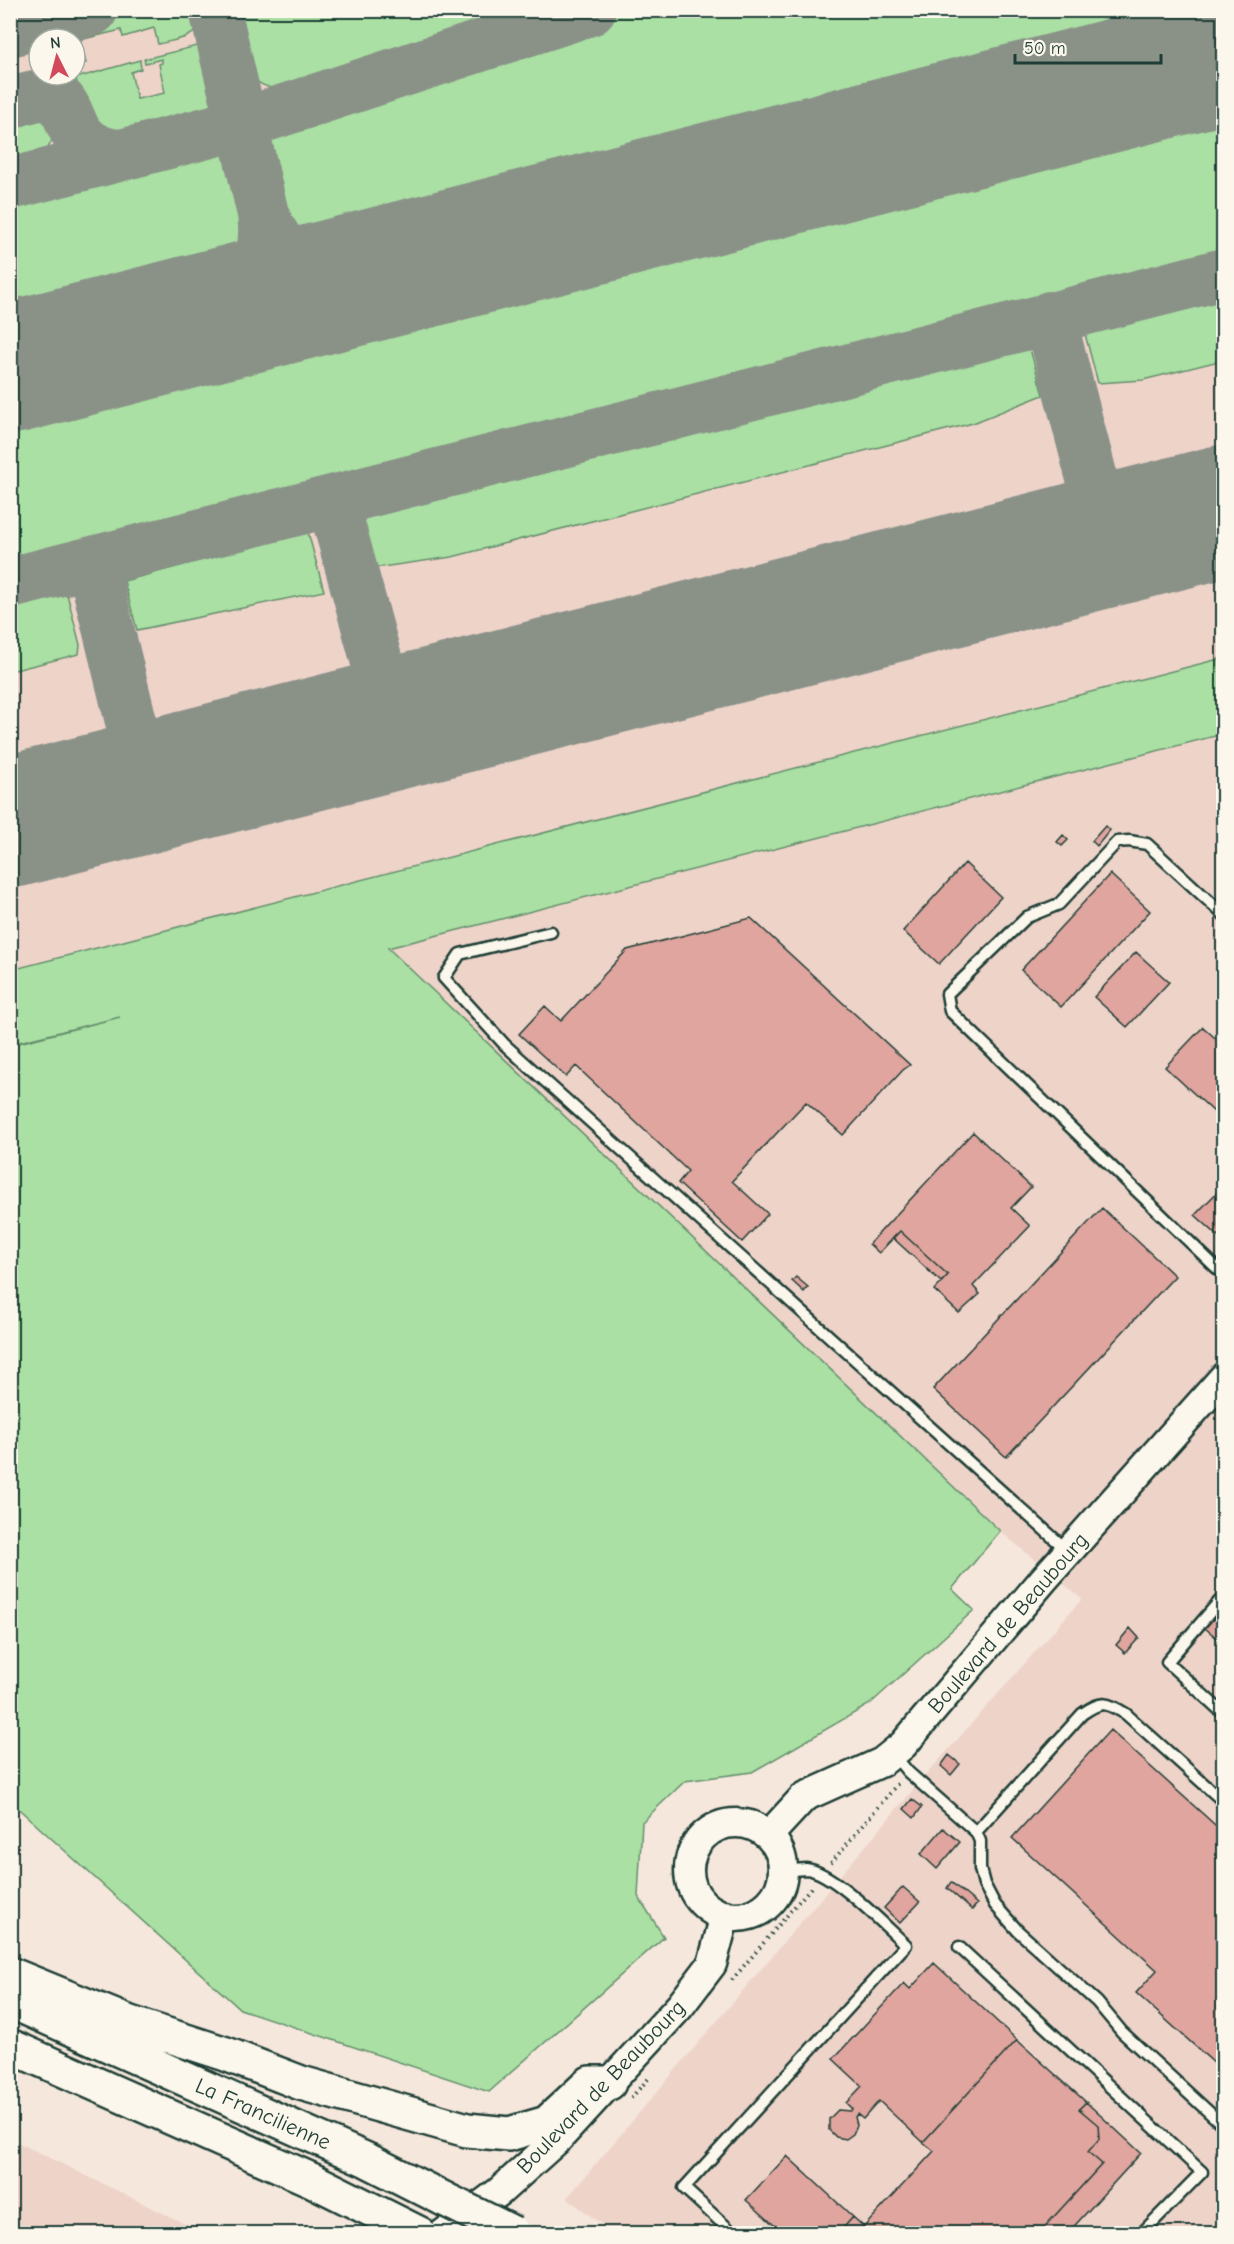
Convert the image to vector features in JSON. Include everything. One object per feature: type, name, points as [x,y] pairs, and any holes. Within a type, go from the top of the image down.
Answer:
[{"type":"highway","points":[[10,1974],[130,2023],[226,2054],[301,2083],[467,2130],[509,2134],[548,2123],[590,2083],[619,2092]]},
{"type":"highway","name":"La Francilienne","points":[[10,2001],[367,2160],[513,2233]]},
{"type":"highway","name":"La Francilienne","points":[[10,2046],[314,2181],[415,2231]]},
{"type":"main road","name":"Boulevard de Beaubourg","points":[[769,1835],[804,1797],[882,1762],[900,1763],[903,1745],[1069,1551],[1224,1377]]},
{"type":"main road","points":[[741,1823],[756,1827],[769,1835],[782,1859],[783,1872],[781,1886],[764,1908],[738,1917],[724,1915],[711,1909],[699,1898],[692,1885],[689,1870],[692,1854],[699,1841],[711,1830],[725,1824],[741,1823]]},
{"type":"main road","name":"Boulevard de Beaubourg","points":[[443,2234],[499,2192],[559,2138],[619,2092],[712,1964],[724,1915]]},
{"type":"lane","points":[[1224,915],[1147,844],[1118,842],[1059,904],[1027,917],[947,994],[950,1011],[1224,1275]]},
{"type":"lane","points":[[550,932],[460,954],[444,978],[505,1045],[1069,1551]]},
{"type":"lane","points":[[1224,1596],[1167,1662],[1224,1714]]},
{"type":"lane","points":[[976,1832],[1082,1714],[1094,1705],[1102,1703],[1112,1705],[1126,1714],[1224,1802]]},
{"type":"lane","points":[[900,1763],[976,1832],[980,1841],[980,1869],[984,1884],[995,1905],[1018,1931],[1096,2002],[1122,2032],[1224,2126]]},
{"type":"lane","points":[[734,2234],[684,2188],[906,1945],[851,1895],[822,1874],[806,1869],[783,1872]]},
{"type":"lane","points":[[959,1947],[1202,2172],[1141,2234]]},
{"type":"path","points":[[728,1985],[822,1874],[900,1763]]},
{"type":"path","points":[[619,2092],[651,2075]]},
{"type":"shaded area","points":[[11,11],[1223,11],[1223,2233],[613,2233],[567,2198],[918,1784],[1082,1599],[1000,1531],[387,948],[11,1044]]},
{"type":"shaded area","points":[[11,2139],[58,2162],[204,2233],[11,2233]]},
{"type":"green space","points":[[171,9],[193,13],[201,23],[189,36],[158,44],[154,28],[123,37],[121,30],[87,38],[87,28],[119,17]]},
{"type":"green space","points":[[230,10],[553,11],[411,56],[274,88],[263,85],[247,69],[241,58]]},
{"type":"green space","points":[[624,10],[1223,10],[1224,26],[359,247],[337,249],[315,246],[292,232],[277,213],[266,179],[264,156],[269,137],[284,123]]},
{"type":"green space","points":[[205,44],[211,56],[213,75],[213,94],[209,107],[123,138],[103,132],[87,117],[81,105],[78,87],[87,87],[87,75],[140,60],[141,69],[131,72],[137,99],[165,93],[159,64],[162,63],[162,59],[145,63],[144,59]]},
{"type":"green space","points":[[1223,85],[1223,254],[11,564],[11,397]]},
{"type":"green space","points":[[40,109],[50,112],[56,121],[52,140],[48,148],[36,160],[11,171],[11,117]]},
{"type":"green space","points":[[197,148],[212,149],[230,159],[244,183],[248,198],[250,212],[247,241],[243,252],[229,270],[197,289],[11,336],[11,195]]},
{"type":"green space","points":[[1223,297],[1223,360],[1143,380],[1098,383],[1085,334]]},
{"type":"green space","points":[[1030,349],[1043,395],[973,423],[452,557],[375,568],[361,519]]},
{"type":"green space","points":[[308,532],[324,591],[137,630],[124,581]]},
{"type":"green space","points":[[67,594],[80,645],[79,654],[11,671],[11,608]]},
{"type":"green space","points":[[1223,658],[1223,734],[388,948],[1000,1531],[952,1589],[974,1610],[870,1704],[752,1772],[685,1781],[642,1822],[638,1896],[664,1937],[489,2092],[240,2009],[11,1802],[11,1045],[120,1017],[11,1044],[11,970]]},
{"type":"building","points":[[1105,826],[1110,830],[1097,846],[1092,841]]},
{"type":"building","points":[[1063,835],[1068,840],[1062,846],[1057,842]]},
{"type":"building","points":[[965,863],[1001,897],[939,964],[903,931]]},
{"type":"building","points":[[1110,874],[1150,911],[1061,1007],[1021,970]]},
{"type":"building","points":[[751,918],[910,1065],[843,1135],[806,1102],[732,1181],[768,1214],[742,1242],[678,1183],[688,1171],[576,1066],[566,1077],[519,1034],[545,1006],[561,1021],[627,950]]},
{"type":"building","points":[[1136,952],[1169,982],[1127,1027],[1094,997]]},
{"type":"building","points":[[1203,1027],[1224,1046],[1224,1121],[1165,1067]]},
{"type":"building","points":[[973,1132],[1031,1187],[1011,1208],[1030,1226],[973,1286],[980,1294],[959,1313],[934,1290],[948,1275],[900,1231],[879,1253],[869,1244]]},
{"type":"building","points":[[1224,1185],[1224,1241],[1195,1215]]},
{"type":"building","points":[[1102,1208],[1175,1276],[1006,1457],[933,1389]]},
{"type":"building","points":[[900,1231],[948,1275],[941,1282],[893,1238]]},
{"type":"building","points":[[796,1277],[808,1287],[804,1292],[792,1281]]},
{"type":"building","points":[[1224,1607],[1224,1644],[1205,1628]]},
{"type":"building","points":[[1130,1628],[1139,1638],[1125,1653],[1116,1645]]},
{"type":"building","points":[[1110,1730],[1224,1833],[1224,2072],[1136,1993],[1157,1970],[1012,1838]]},
{"type":"building","points":[[949,1755],[960,1764],[951,1775],[941,1766]]},
{"type":"building","points":[[912,1799],[922,1807],[914,1818],[904,1809]]},
{"type":"building","points":[[943,1828],[960,1842],[937,1869],[921,1854]]},
{"type":"building","points":[[951,1882],[977,1904],[972,1910],[947,1888]]},
{"type":"building","points":[[903,1887],[920,1902],[900,1923],[884,1908]]},
{"type":"building","points":[[934,1963],[1017,2040],[923,2142],[879,2101],[863,2119],[857,2114],[855,2117],[857,2125],[853,2134],[846,2139],[836,2137],[829,2130],[829,2119],[838,2110],[850,2111],[852,2109],[846,2103],[862,2086],[833,2059],[904,1983],[910,1989]]},
{"type":"building","points":[[1017,2040],[1086,2102],[1079,2109],[1098,2125],[1099,2139],[1088,2152],[1102,2164],[1038,2234],[1024,2234],[1020,2230],[1016,2234],[838,2234],[853,2217],[864,2227],[934,2151],[923,2142]]},
{"type":"building","points":[[1086,2102],[1141,2153],[1067,2234],[1038,2234],[1102,2164],[1088,2152],[1099,2139],[1098,2125],[1079,2109]]},
{"type":"building","points":[[787,2156],[853,2217],[838,2234],[800,2234],[795,2228],[790,2234],[784,2234],[746,2200]]},
{"type":"taxiway","points":[[10,31],[92,10]]},
{"type":"taxiway","points":[[215,10],[263,214],[275,238],[293,258],[304,266],[328,276],[358,276],[384,272]]},
{"type":"taxiway","points":[[10,184],[241,124],[590,10]]},
{"type":"taxiway","points":[[1220,58],[1224,57]]},
{"type":"taxiway","points":[[10,103],[39,95],[51,96],[62,103],[77,134],[85,143],[101,151],[118,155]]},
{"type":"taxiway","points":[[182,324],[221,309],[243,291],[251,280],[261,255],[263,214]]},
{"type":"taxiway","points":[[10,583],[1224,274]]},
{"type":"taxiway","points":[[1050,317],[1108,540]]},
{"type":"taxiway","points":[[333,502],[394,724]]},
{"type":"taxiway","points":[[92,562],[147,787]]},
{"type":"runway","points":[[10,368],[1224,57]]},
{"type":"runway","points":[[10,822],[1224,511]]}]
